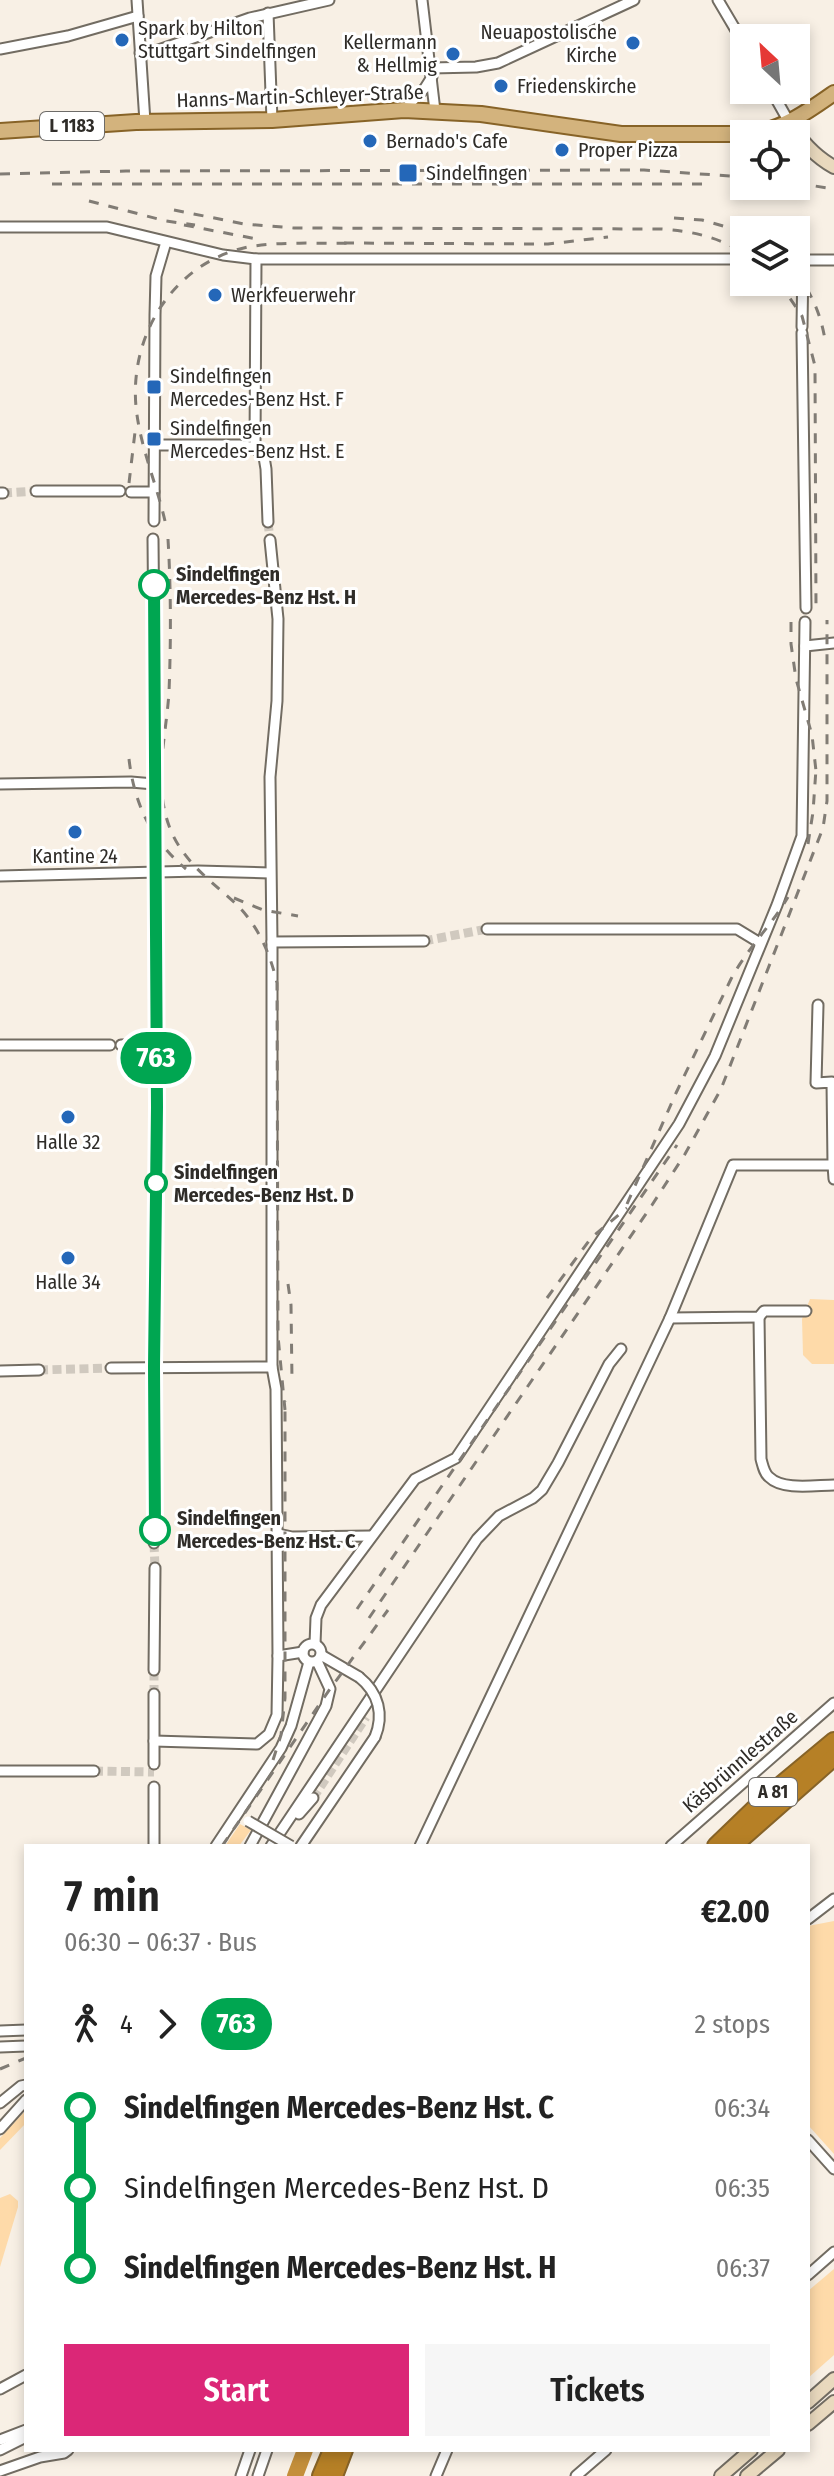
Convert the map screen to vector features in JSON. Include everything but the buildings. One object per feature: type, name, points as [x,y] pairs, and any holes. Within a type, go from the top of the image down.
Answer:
[{"type":"highway","name":"A 81","points":[[718,1844],[769,1795],[834,1741]]},
{"type":"highway","name":"A 81","points":[[735,1844],[834,1757]]},
{"type":"highway","points":[[321,2476],[331,2452]]},
{"type":"highway","points":[[334,2476],[343,2452]]},
{"type":"main road","name":"L 1183","points":[[792,120],[834,93]]},
{"type":"main road","name":"Hanns-Martin-Schleyer-Straße","points":[[0,131],[145,122],[272,120],[404,110],[481,114],[621,134],[730,134]]},
{"type":"main road","points":[[810,149],[834,167]]},
{"type":"main road","points":[[810,154],[816,155]]},
{"type":"main road","points":[[810,2400],[834,2379]]},
{"type":"main road","points":[[810,2422],[834,2402]]},
{"type":"main road","points":[[721,2476],[749,2452]]},
{"type":"main road","points":[[747,2476],[776,2452]]},
{"type":"street","points":[[137,0],[145,122]]},
{"type":"street","points":[[140,53],[153,52],[268,13],[329,0]]},
{"type":"street","points":[[422,0],[435,111]]},
{"type":"street","points":[[432,72],[498,63],[634,0]]},
{"type":"street","points":[[718,0],[732,24]]},
{"type":"street","points":[[268,13],[272,120]]},
{"type":"street","points":[[0,49],[68,36],[138,16]]},
{"type":"street","points":[[404,110],[425,88],[432,72]]},
{"type":"street","points":[[0,227],[107,227],[223,255],[256,259],[730,259]]},
{"type":"street","points":[[154,521],[156,276],[166,242]]},
{"type":"street","points":[[255,448],[256,259]]},
{"type":"street","points":[[810,259],[834,260]]},
{"type":"street","points":[[801,296],[806,608]]},
{"type":"street","points":[[154,445],[239,445],[255,448],[264,457],[268,522]]},
{"type":"street","points":[[36,491],[154,492]]},
{"type":"street","points":[[153,539],[155,745]]},
{"type":"street","points":[[154,1741],[257,1744],[269,1734],[277,1715],[276,1389],[272,1367],[270,777],[277,701],[278,619],[270,540]]},
{"type":"street","points":[[217,1844],[277,1755],[291,1726],[321,1650],[315,1644],[316,1618],[321,1605],[415,1479],[456,1458],[679,1124],[715,1056],[802,836],[805,622]]},
{"type":"street","points":[[805,646],[834,643]]},
{"type":"street","points":[[155,757],[155,1169]]},
{"type":"street","points":[[0,784],[154,784]]},
{"type":"street","points":[[0,876],[198,871],[270,873]]},
{"type":"street","points":[[487,929],[737,929],[760,943]]},
{"type":"street","points":[[272,942],[424,941]]},
{"type":"street","points":[[818,1005],[816,1083],[832,1082],[834,1179]]},
{"type":"street","points":[[0,1045],[155,1044]]},
{"type":"street","points":[[421,1844],[670,1318],[733,1165],[833,1165]]},
{"type":"street","points":[[155,1325],[156,1201]]},
{"type":"street","points":[[806,1311],[764,1311],[759,1317],[761,1459],[766,1475],[776,1482],[787,1485],[834,1485]]},
{"type":"street","points":[[670,1318],[759,1317]]},
{"type":"street","points":[[154,1543],[155,1338]]},
{"type":"street","points":[[272,1844],[477,1539],[490,1524],[542,1490],[609,1364],[621,1349]]},
{"type":"street","points":[[111,1368],[272,1367]]},
{"type":"street","points":[[0,1371],[39,1370]]},
{"type":"street","points":[[278,1534],[292,1537],[371,1536]]},
{"type":"street","points":[[154,1670],[155,1568]]},
{"type":"street","points":[[302,1844],[375,1737],[381,1723],[379,1707],[367,1684],[359,1677],[316,1659],[304,1658],[303,1652],[308,1645],[315,1644]]},
{"type":"street","points":[[278,1656],[303,1652]]},
{"type":"street","points":[[251,1844],[326,1706],[330,1689],[316,1659]]},
{"type":"street","points":[[154,1694],[154,1764]]},
{"type":"street","name":"Käsbrünnlestraße","points":[[673,1844],[834,1703]]},
{"type":"street","points":[[0,1771],[94,1771]]},
{"type":"street","points":[[154,1787],[154,1844]]},
{"type":"street","points":[[285,1826],[313,1798]]},
{"type":"street","points":[[238,1814],[288,1844]]},
{"type":"street","points":[[810,1917],[834,1899]]},
{"type":"street","points":[[0,2031],[24,2030]]},
{"type":"street","points":[[0,2047],[24,2046]]},
{"type":"street","points":[[0,2103],[24,2085]]},
{"type":"street","points":[[0,2129],[24,2102]]},
{"type":"street","points":[[810,2142],[834,2169]]},
{"type":"street","points":[[810,2273],[834,2252]]},
{"type":"street","points":[[0,2389],[24,2376]]},
{"type":"street","points":[[0,2440],[24,2431]]},
{"type":"street","points":[[0,2450],[24,2438]]},
{"type":"street","points":[[0,2471],[62,2452]]},
{"type":"street","points":[[241,2476],[249,2452]]},
{"type":"street","points":[[258,2476],[266,2452]]},
{"type":"street","points":[[436,2476],[446,2452]]},
{"type":"street","points":[[576,2476],[593,2454]]},
{"type":"shaded area","points":[[810,1299],[834,1300],[834,1364],[812,1364],[803,1355],[802,1319]]},
{"type":"shaded area","points":[[240,1824],[251,1830],[240,1844],[226,1844]]},
{"type":"shaded area","points":[[834,1921],[834,2154],[810,2127],[810,1926]]},
{"type":"shaded area","points":[[24,2112],[24,2125],[0,2150],[0,2138]]},
{"type":"shaded area","points":[[10,2194],[18,2201],[18,2207],[0,2267],[0,2198]]},
{"type":"shaded area","points":[[834,2269],[834,2355],[810,2376],[810,2289]]},
{"type":"waterway","points":[[295,2476],[304,2452]]},
{"type":"tunnel","points":[[3,493],[36,491]]},
{"type":"tunnel","points":[[268,522],[270,540]]},
{"type":"tunnel","points":[[424,941],[487,929]]},
{"type":"tunnel","points":[[155,1169],[156,1201]]},
{"type":"tunnel","points":[[39,1370],[111,1368]]},
{"type":"tunnel","points":[[154,1543],[155,1568]]},
{"type":"tunnel","points":[[154,1670],[154,1694]]},
{"type":"tunnel","points":[[313,1798],[366,1717]]},
{"type":"tunnel","points":[[94,1771],[154,1772]]},
{"type":"railway","points":[[0,174],[644,170],[730,176]]},
{"type":"railway","points":[[52,184],[712,184]]},
{"type":"railway","points":[[810,185],[834,189]]},
{"type":"railway","points":[[89,201],[166,221],[195,225]]},
{"type":"railway","points":[[174,210],[244,224],[294,228],[661,229],[704,236],[730,246]]},
{"type":"railway","points":[[674,218],[702,220],[730,228]]},
{"type":"railway","points":[[184,225],[262,240]]},
{"type":"railway","points":[[344,243],[548,244],[608,237]]},
{"type":"railway","points":[[165,521],[139,428],[135,387],[147,333],[160,309],[176,287],[197,269],[221,256],[261,245],[352,243]]},
{"type":"railway","points":[[810,295],[825,340]]},
{"type":"railway","points":[[788,296],[802,316],[815,366],[816,608]]},
{"type":"railway","points":[[129,483],[135,432]]},
{"type":"railway","points":[[168,539],[170,673],[161,779],[165,814],[183,853],[235,903],[257,930],[277,983],[278,1336],[285,1410]]},
{"type":"railway","points":[[369,1618],[652,1205],[721,1089],[823,828],[827,801],[827,620]]},
{"type":"railway","points":[[791,622],[796,679],[812,735],[816,771]]},
{"type":"railway","points":[[129,759],[135,791],[146,820],[163,846],[186,869]]},
{"type":"railway","points":[[808,844],[816,769]]},
{"type":"railway","points":[[627,1204],[731,979],[788,897]]},
{"type":"railway","points":[[234,898],[263,910],[298,916]]},
{"type":"railway","points":[[357,1609],[677,1145]]},
{"type":"railway","points":[[547,1298],[591,1238],[627,1208]]},
{"type":"railway","points":[[288,1284],[292,1380]]},
{"type":"railway","points":[[273,1760],[281,1735],[285,1698],[285,1401]]},
{"type":"railway","points":[[223,1844],[388,1610]]},
{"type":"railway","points":[[0,2069],[24,2059]]},
{"type":"bus line","name":"763","points":[[154,585],[157,1107],[155,1530]]},
{"type":"place","name":"Spark by Hilton Stuttgart Sindelfingen","points":[[122,40]]},
{"type":"place","name":"Neuapostolische Kirche","points":[[633,43]]},
{"type":"place","name":"Kellermann & Hellmig","points":[[453,54]]},
{"type":"place","name":"Friedenskirche","points":[[501,86]]},
{"type":"place","name":"Bernado's Cafe","points":[[370,141]]},
{"type":"place","name":"Proper Pizza","points":[[562,150]]},
{"type":"place","name":"Sindelfingen","points":[[408,173]]},
{"type":"place","name":"Werkfeuerwehr","points":[[215,295]]},
{"type":"place","name":"Sindelfingen Mercedes-Benz Hst. F","points":[[154,387]]},
{"type":"place","name":"Sindelfingen Mercedes-Benz Hst. E","points":[[154,439]]},
{"type":"place","name":"Sindelfingen Mercedes-Benz Hst. H","points":[[154,585]]},
{"type":"place","name":"Kantine 24","points":[[75,832]]},
{"type":"place","name":"Halle 32","points":[[68,1117]]},
{"type":"place","name":"Sindelfingen Mercedes-Benz Hst. D","points":[[156,1183]]},
{"type":"place","name":"Halle 34","points":[[68,1258]]},
{"type":"place","name":"Sindelfingen Mercedes-Benz Hst. C","points":[[155,1530]]}]
